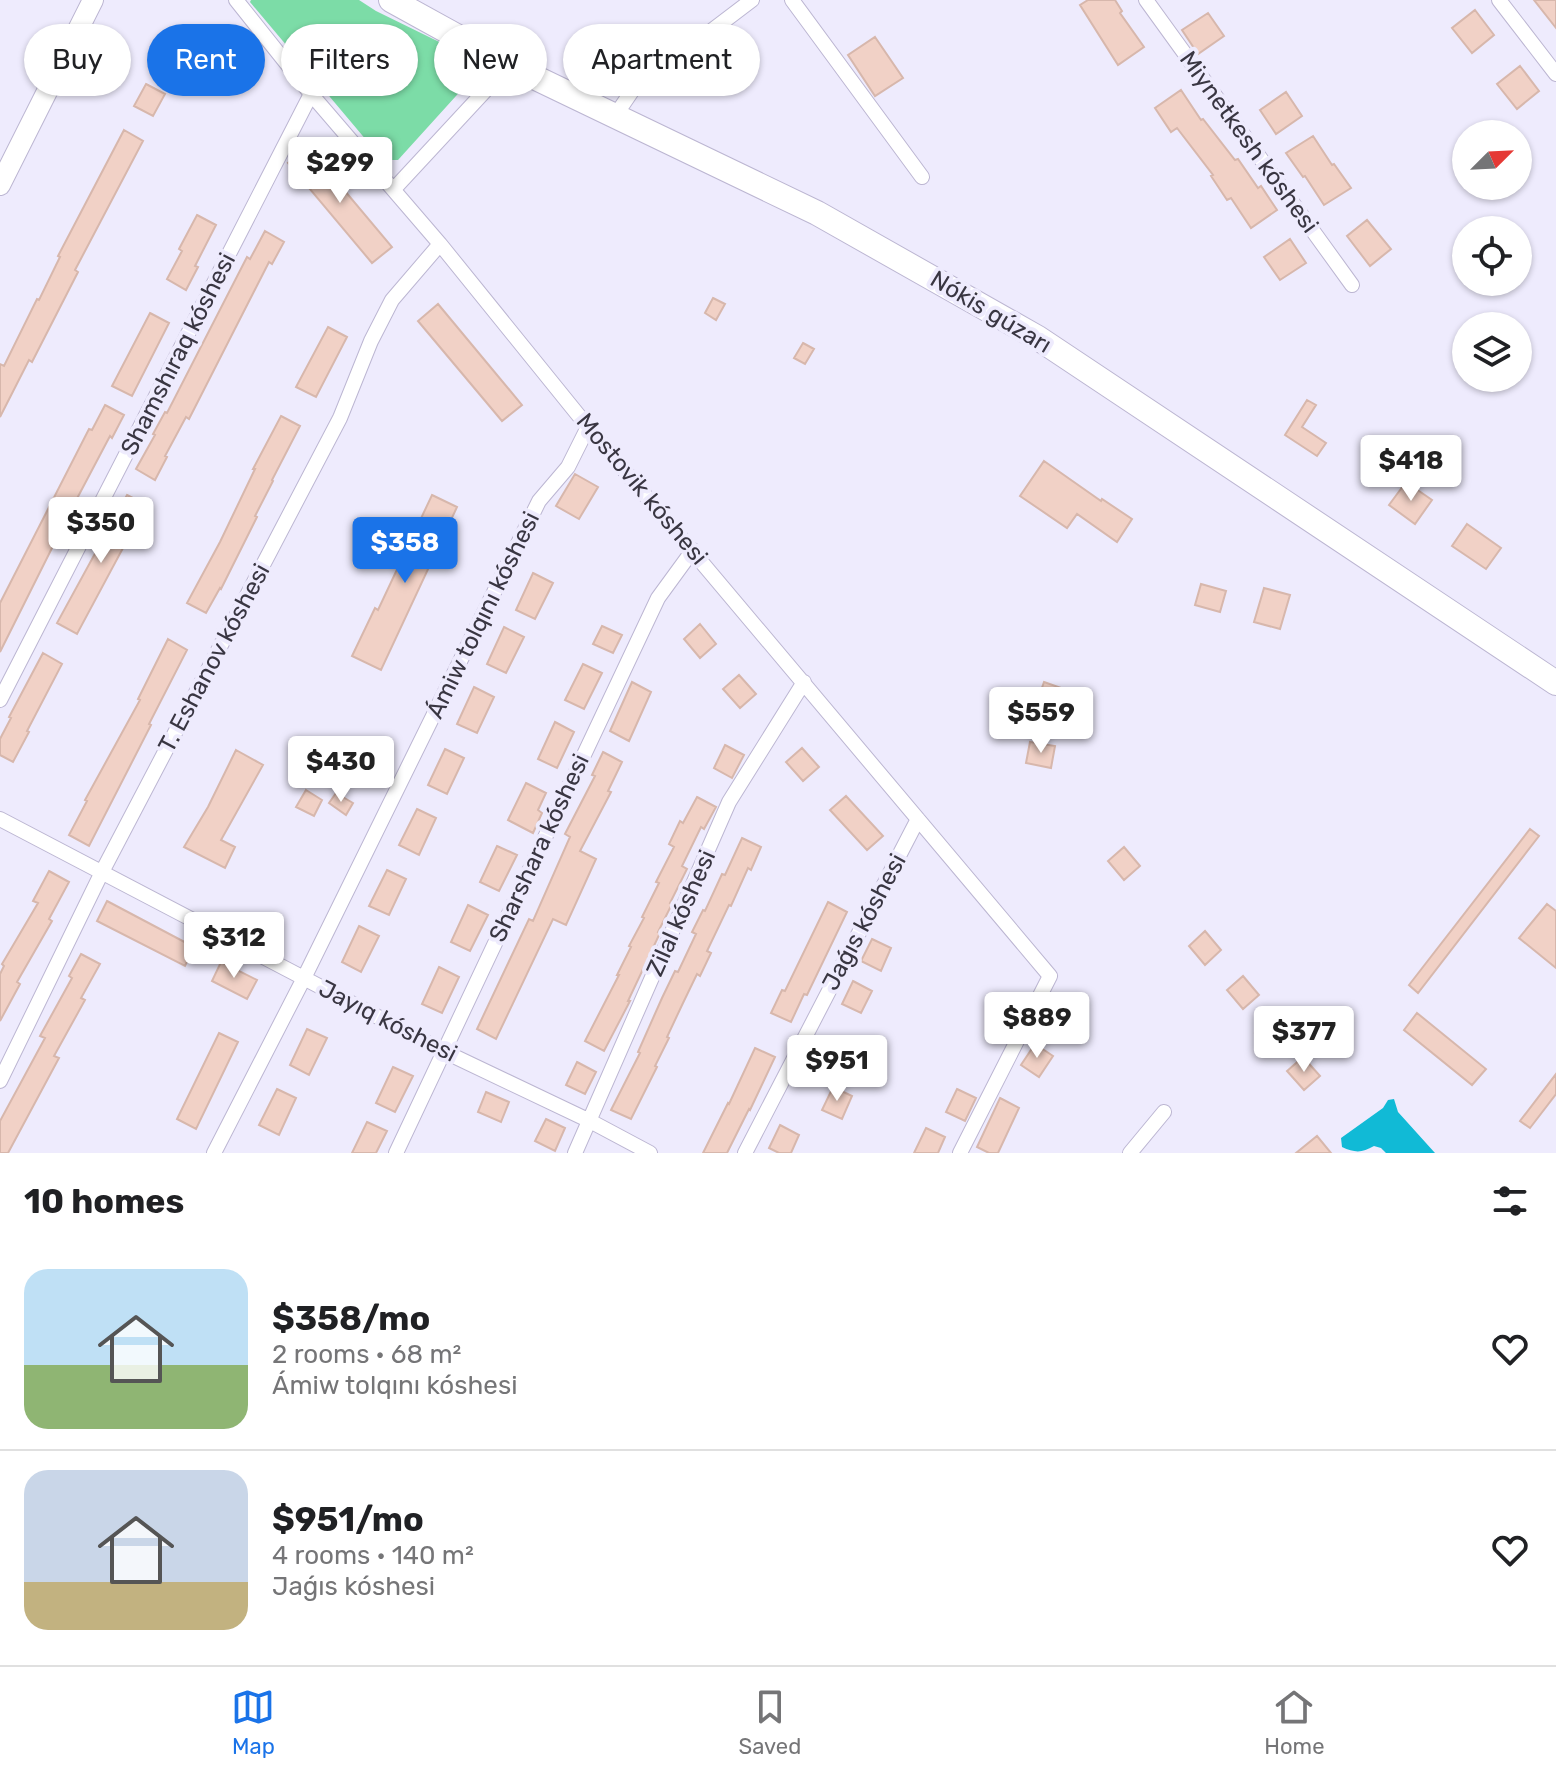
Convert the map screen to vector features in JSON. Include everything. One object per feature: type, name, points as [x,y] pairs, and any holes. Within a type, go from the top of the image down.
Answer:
[{"type":"main road","name":"Nókis gúzarı","points":[[391,0],[435,24]]},
{"type":"main road","name":"Nókis gúzarı","points":[[547,83],[817,213],[1038,338],[1556,683]]},
{"type":"street","points":[[0,185],[93,0]]},
{"type":"street","name":"Mostovik kóshesi","points":[[236,0],[281,56]]},
{"type":"street","points":[[615,116],[632,91],[752,0]]},
{"type":"street","points":[[792,0],[922,177]]},
{"type":"street","name":"Miynetkesh kóshesi","points":[[1146,0],[1352,285]]},
{"type":"street","points":[[1499,0],[1556,74]]},
{"type":"street","name":"Shamshıraq kóshesi","points":[[0,700],[310,96]]},
{"type":"street","name":"Mostovik kóshesi","points":[[313,96],[394,189],[588,427],[1050,976],[960,1153]]},
{"type":"street","points":[[394,189],[480,96]]},
{"type":"street","name":"T. Eshanov kóshesi","points":[[0,1081],[102,872],[340,418],[371,341],[392,300],[440,244]]},
{"type":"street","name":"Ámiw tolqını kóshesi","points":[[214,1153],[304,978],[539,501],[568,467],[588,427]]},
{"type":"street","name":"Sharshara kóshesi","points":[[396,1153],[658,598],[693,550]]},
{"type":"street","name":"Zilal kóshesi","points":[[575,1153],[729,802],[804,682]]},
{"type":"street","name":"Jayıq kóshesi","points":[[0,819],[443,1051],[650,1153]]},
{"type":"street","name":"Jaǵıs kóshesi","points":[[745,1153],[918,819]]},
{"type":"street","points":[[1130,1153],[1164,1112]]},
{"type":"green space","points":[[359,0],[403,24],[281,24],[281,39],[250,2]]},
{"type":"green space","points":[[418,32],[434,39],[434,96],[456,96],[398,160],[383,160],[329,96],[418,96]]},
{"type":"water","points":[[1394,1099],[1398,1112],[1435,1153],[1386,1153],[1374,1146],[1355,1151],[1342,1147],[1341,1138],[1383,1108],[1388,1100]]},
{"type":"building","points":[[1088,0],[1115,0],[1122,11],[1120,13],[1144,47],[1118,65],[1080,5]]},
{"type":"building","points":[[1534,0],[1556,0],[1556,28]]},
{"type":"building","points":[[1475,10],[1494,35],[1472,53],[1452,28]]},
{"type":"building","points":[[1208,13],[1224,36],[1198,54],[1182,30]]},
{"type":"building","points":[[875,37],[903,78],[875,96],[848,55]]},
{"type":"building","points":[[1520,66],[1539,91],[1517,109],[1497,84]]},
{"type":"building","points":[[146,84],[147,96],[164,96],[153,116],[134,106]]},
{"type":"building","points":[[1181,90],[1201,120],[1235,160],[1238,159],[1258,188],[1261,186],[1277,210],[1251,228],[1231,198],[1227,200],[1213,175],[1177,128],[1171,132],[1155,108]]},
{"type":"building","points":[[1286,92],[1302,116],[1276,134],[1260,110]]},
{"type":"building","points":[[124,130],[143,141],[75,270],[78,272],[32,362],[29,360],[0,417],[0,364],[4,366],[39,300],[58,256]]},
{"type":"building","points":[[1313,136],[1351,188],[1324,205],[1286,153]]},
{"type":"building","points":[[308,147],[392,247],[372,263],[288,163]]},
{"type":"building","points":[[197,215],[216,225],[186,290],[167,279]]},
{"type":"building","points":[[1367,220],[1391,249],[1370,266],[1347,236]]},
{"type":"building","points":[[265,231],[284,242],[272,264],[269,262],[155,480],[136,469],[247,257],[250,259]]},
{"type":"building","points":[[1290,239],[1306,263],[1280,280],[1264,257]]},
{"type":"building","points":[[713,298],[725,304],[716,320],[705,313]]},
{"type":"building","points":[[438,304],[522,405],[502,421],[418,321]]},
{"type":"building","points":[[150,313],[169,323],[132,396],[112,386]]},
{"type":"building","points":[[328,327],[347,337],[316,397],[296,387]]},
{"type":"building","points":[[803,343],[814,349],[805,364],[794,358]]},
{"type":"building","points":[[1307,400],[1316,405],[1302,427],[1326,443],[1317,456],[1285,435]]},
{"type":"building","points":[[105,405],[124,415],[72,508],[0,652],[0,603],[89,429],[92,430]]},
{"type":"building","points":[[281,416],[300,426],[221,589],[206,613],[187,603]]},
{"type":"building","points":[[1044,461],[1132,519],[1117,542],[1077,514],[1067,528],[1020,496]]},
{"type":"building","points":[[575,474],[598,487],[579,519],[556,506]]},
{"type":"building","points":[[1406,482],[1432,500],[1415,524],[1389,505]]},
{"type":"building","points":[[127,495],[146,505],[77,634],[57,623]]},
{"type":"building","points":[[432,495],[457,507],[381,670],[352,656],[375,608],[378,610]]},
{"type":"building","points":[[1467,524],[1501,548],[1486,569],[1452,546]]},
{"type":"building","points":[[533,573],[553,583],[535,619],[516,610]]},
{"type":"building","points":[[1201,584],[1226,591],[1220,612],[1195,605]]},
{"type":"building","points":[[1264,588],[1290,595],[1280,629],[1254,622]]},
{"type":"building","points":[[700,624],[716,644],[700,658],[684,639]]},
{"type":"building","points":[[602,626],[622,635],[613,653],[593,644]]},
{"type":"building","points":[[504,627],[524,637],[506,673],[487,664]]},
{"type":"building","points":[[168,639],[187,650],[89,846],[69,835],[140,700]]},
{"type":"building","points":[[43,653],[62,664],[13,762],[0,755],[0,739]]},
{"type":"building","points":[[583,664],[602,673],[584,709],[565,700]]},
{"type":"building","points":[[739,675],[756,694],[740,708],[723,689]]},
{"type":"building","points":[[632,682],[651,692],[629,741],[610,731]]},
{"type":"building","points":[[1044,682],[1084,696],[1076,721],[1035,708]]},
{"type":"building","points":[[474,687],[494,697],[477,733],[457,724]]},
{"type":"building","points":[[555,722],[574,732],[557,768],[538,759]]},
{"type":"building","points":[[1030,742],[1055,746],[1051,768],[1026,763]]},
{"type":"building","points":[[725,745],[744,755],[732,778],[714,768]]},
{"type":"building","points":[[802,748],[819,767],[803,781],[786,762]]},
{"type":"building","points":[[445,749],[464,758],[447,794],[428,785]]},
{"type":"building","points":[[236,750],[263,765],[221,840],[235,847],[225,868],[184,847]]},
{"type":"building","points":[[603,752],[622,762],[608,791],[611,792],[580,851],[596,859],[566,925],[553,919],[496,1039],[477,1029],[529,919],[533,921],[570,837],[565,834],[595,776],[592,775]]},
{"type":"building","points":[[526,783],[546,793],[533,833],[508,820]]},
{"type":"building","points":[[306,790],[322,800],[314,816],[296,807]]},
{"type":"building","points":[[336,793],[353,803],[346,815],[329,803]]},
{"type":"building","points":[[846,796],[883,836],[867,850],[830,810]]},
{"type":"building","points":[[697,797],[716,807],[704,829],[701,827],[682,866],[687,869],[630,1001],[604,1051],[585,1041],[619,975],[659,883],[656,882],[674,847],[669,844]]},
{"type":"building","points":[[417,809],[436,818],[419,855],[399,845]]},
{"type":"building","points":[[1530,829],[1539,836],[1418,993],[1409,985]]},
{"type":"building","points":[[742,838],[761,847],[707,951],[711,953],[683,1003],[657,1067],[631,1119],[611,1110],[640,1053],[675,971],[678,972],[696,934],[692,932]]},
{"type":"building","points":[[497,846],[517,855],[499,891],[480,882]]},
{"type":"building","points":[[1124,847],[1140,866],[1124,880],[1108,861]]},
{"type":"building","points":[[387,870],[406,879],[389,915],[369,906]]},
{"type":"building","points":[[49,871],[69,882],[0,1021],[2,964],[38,903],[33,901]]},
{"type":"building","points":[[107,901],[194,947],[185,966],[97,921]]},
{"type":"building","points":[[828,902],[847,912],[791,1022],[771,1013],[782,990],[785,991]]},
{"type":"building","points":[[1547,904],[1556,911],[1556,968],[1519,938]]},
{"type":"building","points":[[468,905],[488,915],[470,951],[451,942]]},
{"type":"building","points":[[359,926],[379,936],[361,972],[342,962]]},
{"type":"building","points":[[1205,931],[1221,950],[1205,965],[1189,946]]},
{"type":"building","points":[[872,939],[891,948],[881,971],[861,961]]},
{"type":"building","points":[[81,954],[100,964],[81,998],[85,1000],[54,1056],[59,1058],[8,1153],[0,1153],[0,1121],[45,1038],[40,1036],[72,978],[69,976]]},
{"type":"building","points":[[221,962],[257,980],[247,999],[212,981]]},
{"type":"building","points":[[439,967],[459,977],[442,1013],[422,1004]]},
{"type":"building","points":[[1243,976],[1259,995],[1243,1009],[1227,990]]},
{"type":"building","points":[[853,981],[872,991],[861,1013],[842,1004]]},
{"type":"building","points":[[1417,1013],[1486,1069],[1472,1085],[1404,1030]]},
{"type":"building","points":[[1271,1019],[1288,1038],[1272,1052],[1255,1033]]},
{"type":"building","points":[[307,1029],[327,1038],[309,1075],[290,1065]]},
{"type":"building","points":[[219,1033],[238,1042],[196,1129],[177,1119]]},
{"type":"building","points":[[1035,1044],[1053,1056],[1039,1077],[1021,1065]]},
{"type":"building","points":[[755,1048],[775,1057],[750,1110],[727,1153],[703,1153],[729,1104]]},
{"type":"building","points":[[1303,1057],[1320,1076],[1304,1090],[1287,1071]]},
{"type":"building","points":[[577,1062],[596,1072],[585,1094],[566,1085]]},
{"type":"building","points":[[393,1067],[413,1076],[395,1112],[376,1103]]},
{"type":"building","points":[[1556,1074],[1556,1094],[1530,1128],[1520,1121]]},
{"type":"building","points":[[833,1087],[852,1096],[842,1119],[822,1110]]},
{"type":"building","points":[[277,1089],[296,1098],[279,1135],[259,1125]]},
{"type":"building","points":[[957,1089],[976,1098],[965,1121],[946,1112]]},
{"type":"building","points":[[486,1092],[509,1102],[501,1122],[478,1112]]},
{"type":"building","points":[[1000,1098],[1019,1108],[998,1153],[989,1153],[977,1147]]},
{"type":"building","points":[[546,1119],[565,1128],[555,1151],[535,1141]]},
{"type":"building","points":[[367,1122],[387,1131],[376,1153],[352,1153]]},
{"type":"building","points":[[780,1125],[799,1135],[791,1153],[779,1153],[769,1148]]},
{"type":"building","points":[[926,1128],[945,1137],[938,1153],[914,1153]]},
{"type":"building","points":[[1317,1136],[1331,1153],[1296,1153]]}]
